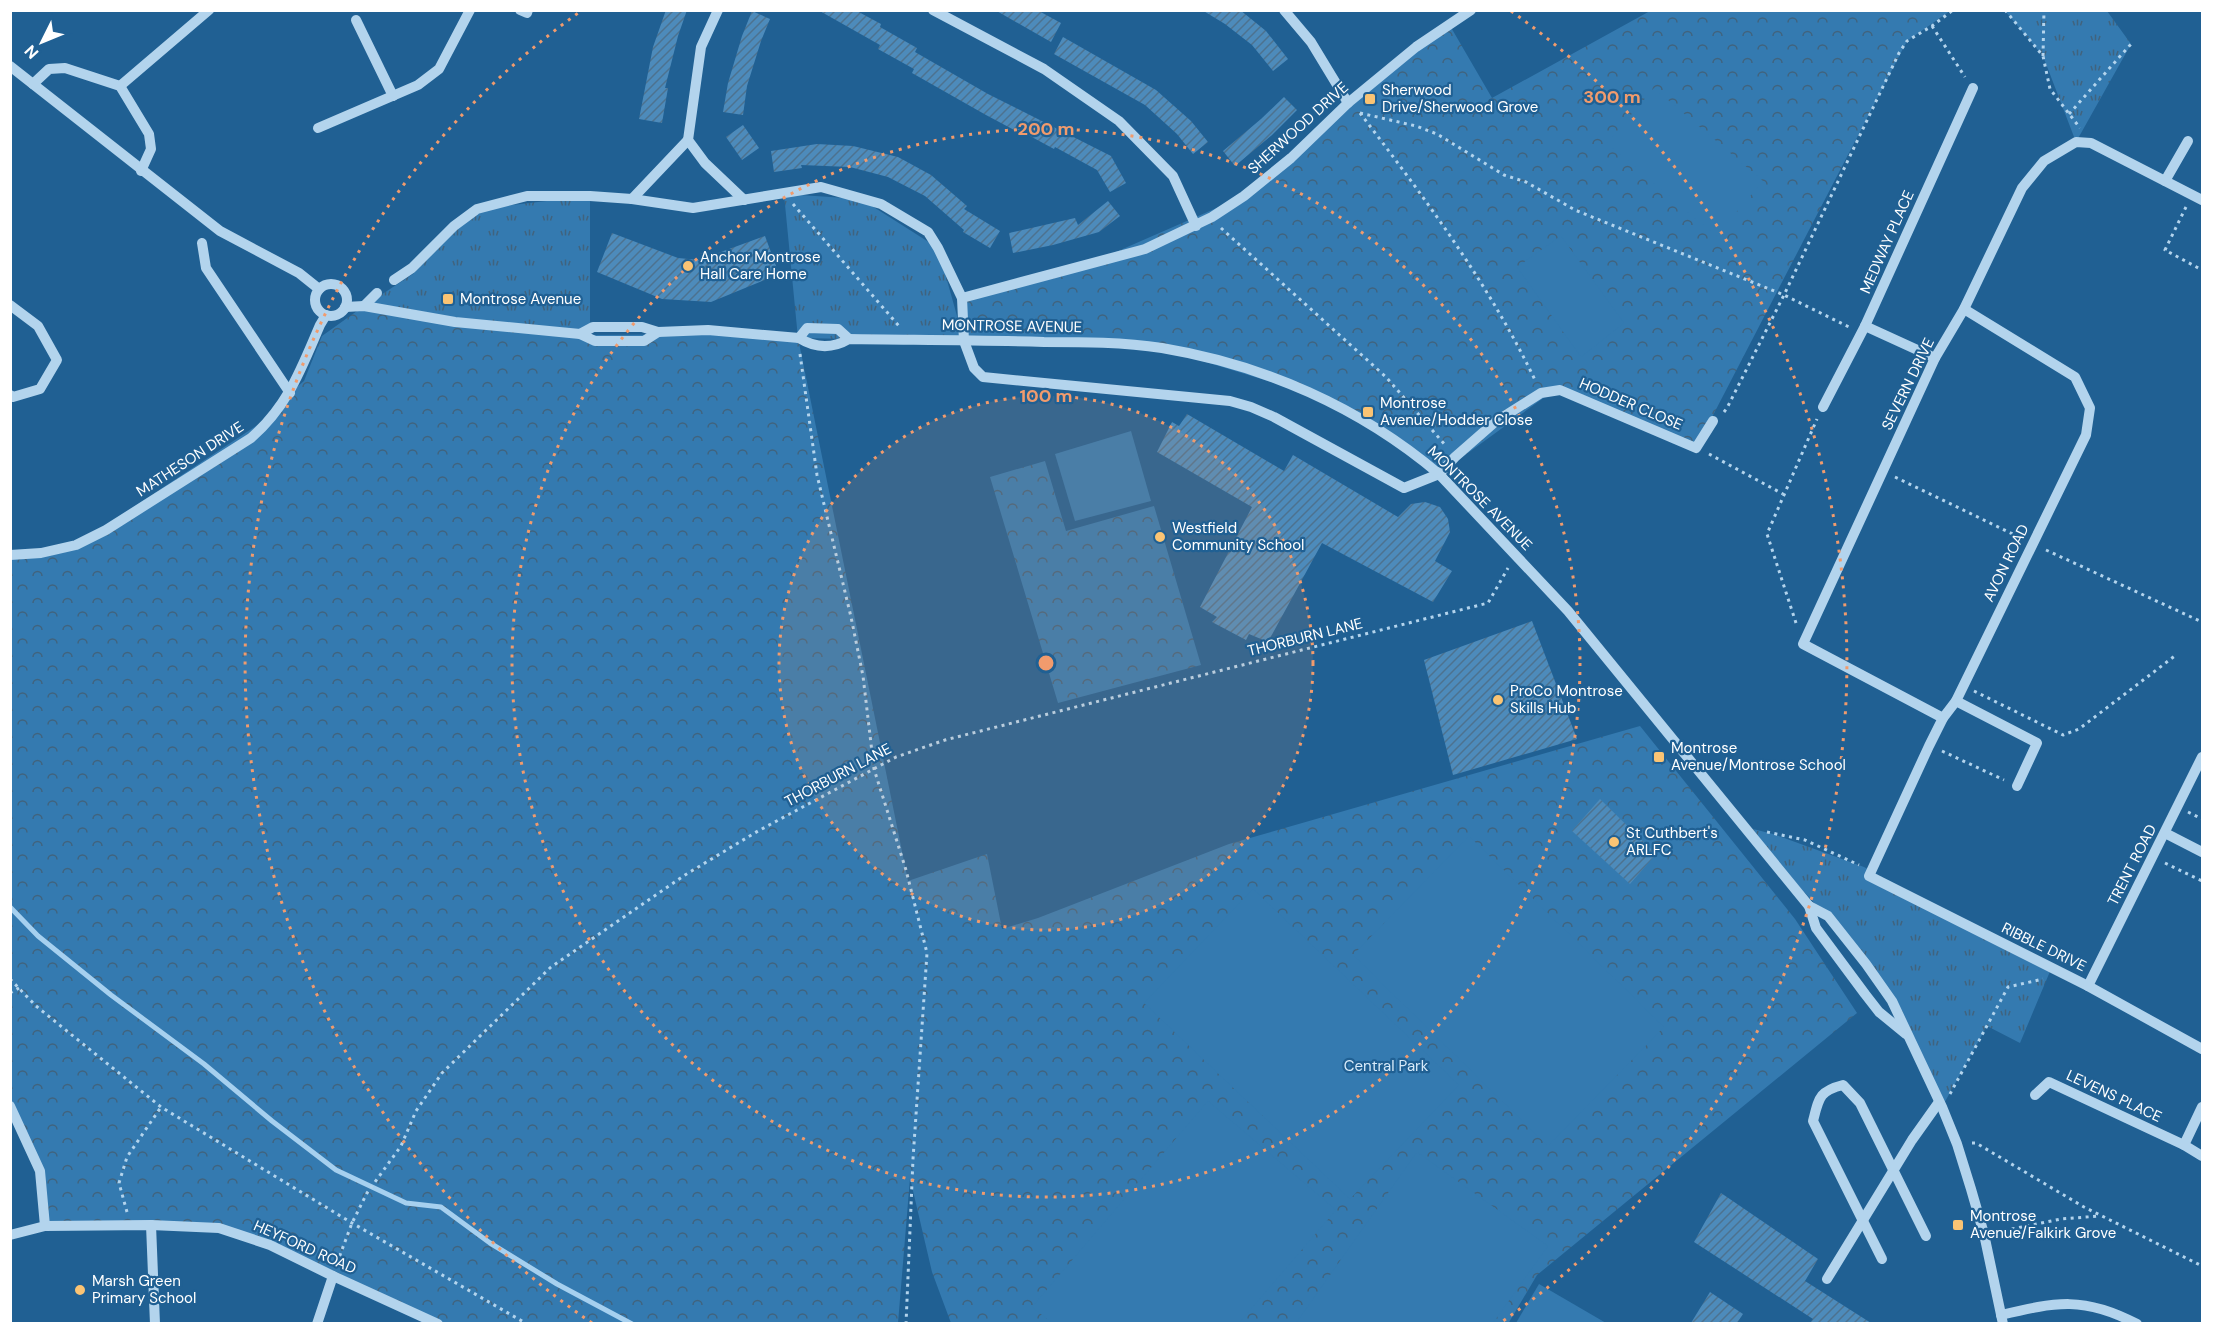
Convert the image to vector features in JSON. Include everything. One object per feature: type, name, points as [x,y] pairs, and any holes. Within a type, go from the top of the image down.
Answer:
[{"type":"street","points":[[120,87],[209,10]]},
{"type":"street","points":[[318,128],[418,85],[439,69],[470,10]]},
{"type":"street","points":[[520,10],[527,13],[528,10]]},
{"type":"street","points":[[632,199],[688,140],[701,47],[718,10]]},
{"type":"street","points":[[933,10],[1044,69],[1119,121],[1173,177],[1196,226]]},
{"type":"street","points":[[1284,10],[1311,42],[1347,103]]},
{"type":"street","name":"SHERWOOD DRIVE","points":[[962,298],[1145,249],[1212,217],[1244,196],[1291,158],[1347,103],[1416,47],[1471,10]]},
{"type":"street","points":[[356,20],[393,96]]},
{"type":"street","points":[[10,66],[220,231],[299,273],[319,289]]},
{"type":"street","points":[[33,84],[49,69],[66,68],[120,87],[149,134],[151,149],[141,171]]},
{"type":"street","name":"MEDWAY PLACE","points":[[1823,407],[1863,329],[1973,88]]},
{"type":"street","points":[[688,140],[705,163],[744,200]]},
{"type":"street","points":[[2165,181],[2188,141]]},
{"type":"street","name":"SEVERN DRIVE","points":[[1803,644],[1935,358],[1964,309],[2022,189],[2044,161],[2076,142],[2091,144]]},
{"type":"street","points":[[2091,144],[2202,200]]},
{"type":"street","points":[[394,280],[412,268],[454,226],[477,209],[527,196],[632,199],[693,208],[821,187],[881,204],[928,232],[962,298],[964,341],[974,368],[983,377],[1230,401],[1274,417],[1404,488],[1439,474],[1495,422],[1541,393]]},
{"type":"street","points":[[202,243],[206,268],[290,393]]},
{"type":"street","points":[[327,284],[337,286],[345,292],[345,307],[337,314],[326,315],[317,309],[315,298],[319,289],[327,284]]},
{"type":"street","points":[[364,306],[377,293]]},
{"type":"street","points":[[10,305],[38,326],[57,360],[40,389],[13,397],[10,395]]},
{"type":"street","name":"MONTROSE AVENUE","points":[[345,307],[364,306],[455,322],[580,334],[595,341],[644,341],[658,332],[708,330],[798,338],[810,345],[837,346],[849,339],[1106,344],[1160,348],[1272,376],[1324,398],[1407,448],[1439,474],[1516,554],[1568,611],[1809,906],[1816,928],[1879,1012],[1906,1034]]},
{"type":"street","name":"AVON ROAD","points":[[1870,873],[1929,746],[1943,718],[1964,686],[2086,435],[2090,408],[2075,377],[1964,309]]},
{"type":"street","name":"MATHESON DRIVE","points":[[10,555],[59,550],[106,530],[251,438],[266,425],[290,393],[326,315]]},
{"type":"street","name":"MONTROSE AVENUE","points":[[798,338],[807,328],[838,329],[849,339]]},
{"type":"street","points":[[1863,329],[1935,358]]},
{"type":"street","name":"HODDER CLOSE","points":[[1541,393],[1560,390],[1696,448]]},
{"type":"street","points":[[1696,448],[1713,421]]},
{"type":"street","points":[[1803,644],[1943,718]]},
{"type":"street","points":[[1956,701],[2037,743],[2017,786]]},
{"type":"street","name":"TRENT ROAD","points":[[2088,986],[2202,757]]},
{"type":"street","points":[[2165,833],[2202,852]]},
{"type":"street","name":"RIBBLE DRIVE","points":[[1870,873],[2088,986],[2202,1049]]},
{"type":"street","name":"MONTROSE AVENUE","points":[[1809,906],[1828,916],[1892,1001],[1957,1144],[1984,1234],[2002,1319]]},
{"type":"street","name":"LEVENS PLACE","points":[[2035,1095],[2049,1082],[2184,1145],[2202,1156]]},
{"type":"street","points":[[1882,1259],[1813,1121],[1818,1100],[1828,1089],[1843,1085],[1860,1103],[1926,1236]]},
{"type":"street","points":[[1827,1279],[1894,1169],[1940,1104]]},
{"type":"street","points":[[10,1106],[40,1171],[45,1226]]},
{"type":"street","points":[[2184,1145],[2202,1107]]},
{"type":"street","points":[[151,1225],[155,1323]]},
{"type":"street","name":"HEYFORD ROAD","points":[[10,1235],[45,1226],[151,1225],[219,1228],[270,1245],[438,1323]]},
{"type":"street","points":[[318,1323],[333,1276]]},
{"type":"street","points":[[2002,1319],[2063,1303],[2096,1306],[2137,1323]]},
{"type":"path","points":[[1713,421],[1727,408],[1784,296],[1899,53],[1907,41],[1953,10]]},
{"type":"path","points":[[2004,10],[2043,56]]},
{"type":"path","points":[[2044,10],[2043,56],[2050,89],[2091,144]]},
{"type":"path","points":[[1932,26],[1973,88]]},
{"type":"path","points":[[2069,114],[2131,44]]},
{"type":"path","points":[[1347,103],[1360,113],[1462,252],[1522,355],[1541,393]]},
{"type":"path","points":[[1360,113],[1416,126],[1437,134],[1504,175],[1526,182],[1575,210],[1863,329]]},
{"type":"path","points":[[784,194],[898,323],[900,340]]},
{"type":"path","points":[[2192,195],[2165,250],[2202,270]]},
{"type":"path","points":[[1212,217],[1225,233],[1386,377],[1455,457]]},
{"type":"path","points":[[798,338],[817,475],[851,617],[862,676],[874,769],[906,870],[927,953],[913,1159],[906,1323]]},
{"type":"path","points":[[1803,644],[1767,534],[1823,407]]},
{"type":"path","points":[[1696,448],[1783,494]]},
{"type":"path","points":[[1883,471],[2032,544],[2202,622]]},
{"type":"path","name":"THORBURN LANE","points":[[333,1276],[352,1223],[367,1193],[401,1146],[416,1111],[442,1073],[550,967],[685,875],[758,831],[896,757],[945,740],[1488,603],[1516,554]]},
{"type":"path","points":[[1964,686],[2063,735],[2079,729],[2176,655]]},
{"type":"path","points":[[1929,746],[2017,786]]},
{"type":"path","points":[[1745,827],[1804,840],[1870,873]]},
{"type":"path","points":[[2153,856],[2202,881]]},
{"type":"path","points":[[1940,1104],[2008,987],[2063,974]]},
{"type":"path","points":[[10,979],[36,1006],[161,1107],[352,1223],[527,1323]]},
{"type":"path","points":[[10,993],[19,988]]},
{"type":"path","points":[[132,1225],[118,1183],[127,1157],[161,1107]]},
{"type":"path","points":[[1957,1144],[1976,1143],[2102,1216],[2202,1266]]},
{"type":"path","points":[[1984,1234],[2061,1219],[2102,1216]]},
{"type":"green space","points":[[1650,11],[1950,11],[1907,41],[1696,448],[1553,391],[1439,474],[1324,398],[1160,348],[964,341],[962,298],[1077,269],[1244,196],[1449,24],[1492,98]]},
{"type":"green space","points":[[2005,11],[2107,11],[2131,44],[2076,142],[2043,56]]},
{"type":"green space","points":[[1654,88],[1763,181],[1716,236],[1607,143]]},
{"type":"green space","points":[[784,194],[861,199],[938,248],[964,341],[798,338]]},
{"type":"green space","points":[[590,196],[590,335],[364,306],[413,274],[477,209]]},
{"type":"green space","points":[[1561,236],[1624,323],[1581,357],[1517,267]]},
{"type":"green space","name":"Central Park","points":[[364,306],[590,335],[748,334],[798,338],[908,881],[987,854],[1002,929],[1038,918],[1229,844],[1640,726],[1795,919],[1857,1013],[1537,1275],[1508,1324],[951,1323],[932,1272],[910,1178],[898,1323],[425,1323],[333,1276],[219,1228],[45,1226],[40,1171],[11,1106],[11,554],[76,545],[277,412],[290,393],[304,381],[322,336]]},
{"type":"green space","points":[[1131,431],[1151,501],[1075,521],[1055,454]]},
{"type":"green space","points":[[1045,461],[1066,531],[1154,506],[1201,665],[1058,703],[990,477]]},
{"type":"green space","points":[[1745,827],[1773,834],[1864,867],[2051,969],[2020,1043],[1987,1026],[1942,1107],[1871,965]]},
{"type":"green space","points":[[1469,836],[1664,1027],[1548,1146],[1353,955]]},
{"type":"green space","name":"Central Park","points":[[1253,889],[1459,1085],[1350,1199],[1144,1003]]},
{"type":"green space","points":[[1208,1101],[1336,1210],[1239,1323],[1052,1323],[1032,1307]]},
{"type":"green space","points":[[1417,1152],[1548,1246],[1493,1323],[1296,1323]]},
{"type":"green space","points":[[1539,1284],[1606,1323],[1516,1323]]},
{"type":"building","points":[[666,10],[687,10],[665,88],[668,88],[662,123],[639,119],[653,47]]},
{"type":"building","points":[[818,10],[855,10],[881,24],[880,27],[917,48],[915,52],[988,94],[1111,156],[1126,183],[1110,192],[1097,170],[1055,147],[1054,149],[1017,129],[1016,131],[912,73],[914,69],[878,49],[880,45]]},
{"type":"building","points":[[995,10],[1037,10],[1061,23],[1051,42]]},
{"type":"building","points":[[1202,10],[1240,10],[1266,31],[1288,59],[1273,71],[1252,45]]},
{"type":"building","points":[[752,11],[770,19],[747,86],[743,115],[723,112],[728,83]]},
{"type":"building","points":[[1063,37],[1156,90],[1191,121],[1208,142],[1193,154],[1177,134],[1145,105],[1054,54]]},
{"type":"building","points":[[1284,97],[1297,110],[1235,166],[1223,151]]},
{"type":"building","points":[[743,125],[759,148],[742,160],[726,137]]},
{"type":"building","points":[[817,144],[853,146],[898,157],[931,175],[967,206],[964,209],[1000,231],[990,248],[963,232],[964,230],[925,196],[888,177],[850,167],[801,165],[802,168],[774,172],[771,151]]},
{"type":"building","points":[[1108,201],[1120,216],[1099,232],[1013,253],[1009,233],[1075,218],[1078,225]]},
{"type":"building","name":"Anchor Montrose Hall Care Home","points":[[612,233],[678,258],[699,260],[765,236],[779,274],[711,302],[662,299],[597,272]]},
{"type":"building","points":[[1187,414],[1284,471],[1293,455],[1398,517],[1411,504],[1425,502],[1440,507],[1448,519],[1450,532],[1435,561],[1452,571],[1433,602],[1322,543],[1268,642],[1249,634],[1246,640],[1212,622],[1217,617],[1200,607],[1252,507],[1157,452],[1172,422],[1179,426]]},
{"type":"building","name":"ProCo Montrose Skills Hub","points":[[1532,621],[1577,739],[1453,775],[1424,660]]},
{"type":"building","name":"St Cuthbert's ARLFC","points":[[1600,799],[1656,854],[1630,884],[1572,831]]},
{"type":"building","points":[[1721,1193],[1818,1259],[1805,1281],[1871,1323],[1810,1323],[1813,1319],[1694,1242]]},
{"type":"building","points":[[1710,1292],[1743,1314],[1737,1323],[1691,1323]]},
{"type":"waterway","points":[[10,907],[38,936],[111,995],[204,1064],[272,1121],[336,1170],[406,1203],[441,1207],[490,1243],[557,1284],[632,1324]]},
{"type":"place","name":"Sherwood Drive/Sherwood Grove","points":[[1370,99]]},
{"type":"place","name":"Anchor Montrose Hall Care Home","points":[[688,266]]},
{"type":"place","name":"Montrose Avenue","points":[[448,299]]},
{"type":"place","name":"Montrose Avenue/Hodder Close","points":[[1368,412]]},
{"type":"place","name":"Westfield Community School","points":[[1160,537]]},
{"type":"place","name":"ProCo Montrose Skills Hub","points":[[1498,700]]},
{"type":"place","name":"Montrose Avenue/Montrose School","points":[[1659,757]]},
{"type":"place","name":"St Cuthbert's ARLFC","points":[[1614,842]]},
{"type":"place","name":"Montrose Avenue/Falkirk Grove","points":[[1958,1225]]},
{"type":"place","name":"Marsh Green Primary School","points":[[80,1290]]}]
